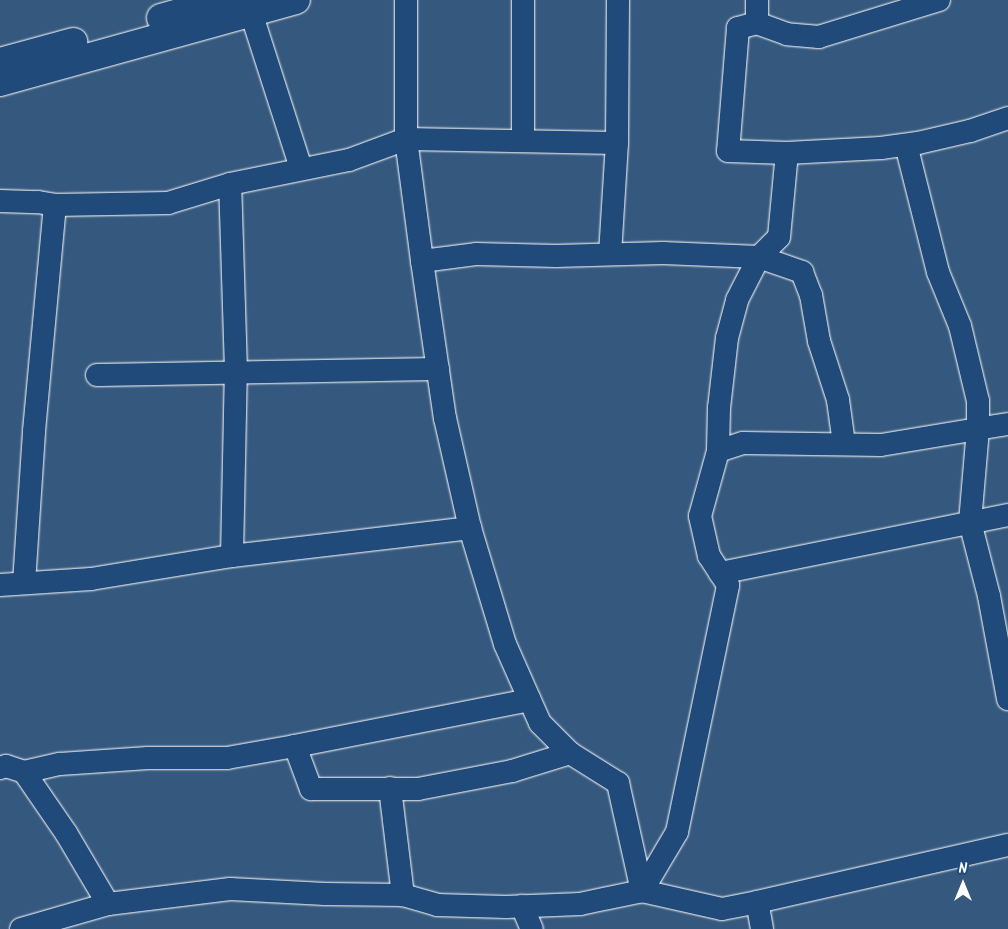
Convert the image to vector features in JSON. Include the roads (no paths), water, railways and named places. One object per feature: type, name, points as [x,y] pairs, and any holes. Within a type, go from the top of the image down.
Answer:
[{"type":"street","points":[[0,62],[225,0]]},
{"type":"street","points":[[0,82],[142,41],[248,7],[296,0]]},
{"type":"street","points":[[406,0],[406,138],[445,418],[470,528],[505,644],[540,723],[570,753],[618,783],[642,891]]},
{"type":"street","points":[[523,0],[523,141]]},
{"type":"street","points":[[610,254],[617,143],[618,0]]},
{"type":"street","points":[[757,0],[757,23]]},
{"type":"street","points":[[939,0],[819,37],[787,34],[757,23],[738,28],[728,151],[787,153],[906,145],[970,131],[1008,118]]},
{"type":"street","points":[[248,7],[301,168]]},
{"type":"street","points":[[0,200],[55,205],[168,203],[230,184],[301,168],[349,160],[406,138],[617,143]]},
{"type":"street","points":[[906,145],[938,272],[960,326],[978,401],[978,429],[970,522],[989,596],[1008,699]]},
{"type":"street","points":[[642,891],[677,832],[728,585],[709,556],[700,516],[718,451],[719,408],[727,338],[737,300],[759,257],[779,237],[787,153]]},
{"type":"street","points":[[230,184],[236,371],[232,556]]},
{"type":"street","points":[[24,582],[34,431],[55,205]]},
{"type":"street","points":[[422,261],[476,254],[556,256],[663,253],[759,257],[802,272],[811,295],[819,341],[838,400],[844,444]]},
{"type":"street","points":[[97,375],[236,371],[438,369]]},
{"type":"street","points":[[718,451],[743,444],[882,445],[1008,424]]},
{"type":"street","points":[[720,573],[1008,515]]},
{"type":"street","points":[[0,585],[91,579],[232,556],[470,528]]},
{"type":"street","points":[[0,768],[6,766],[24,772],[60,764],[148,758],[227,758],[530,700]]},
{"type":"street","points":[[295,746],[311,789],[418,789],[512,771],[570,753]]},
{"type":"street","points":[[24,772],[66,832],[108,904]]},
{"type":"street","points":[[390,788],[403,895]]},
{"type":"street","points":[[20,929],[108,904],[230,888],[325,894],[403,895],[437,905],[522,906],[580,904],[642,891],[722,909],[1008,845]]},
{"type":"street","points":[[757,902],[762,929]]},
{"type":"street","points":[[522,906],[532,929]]}]
